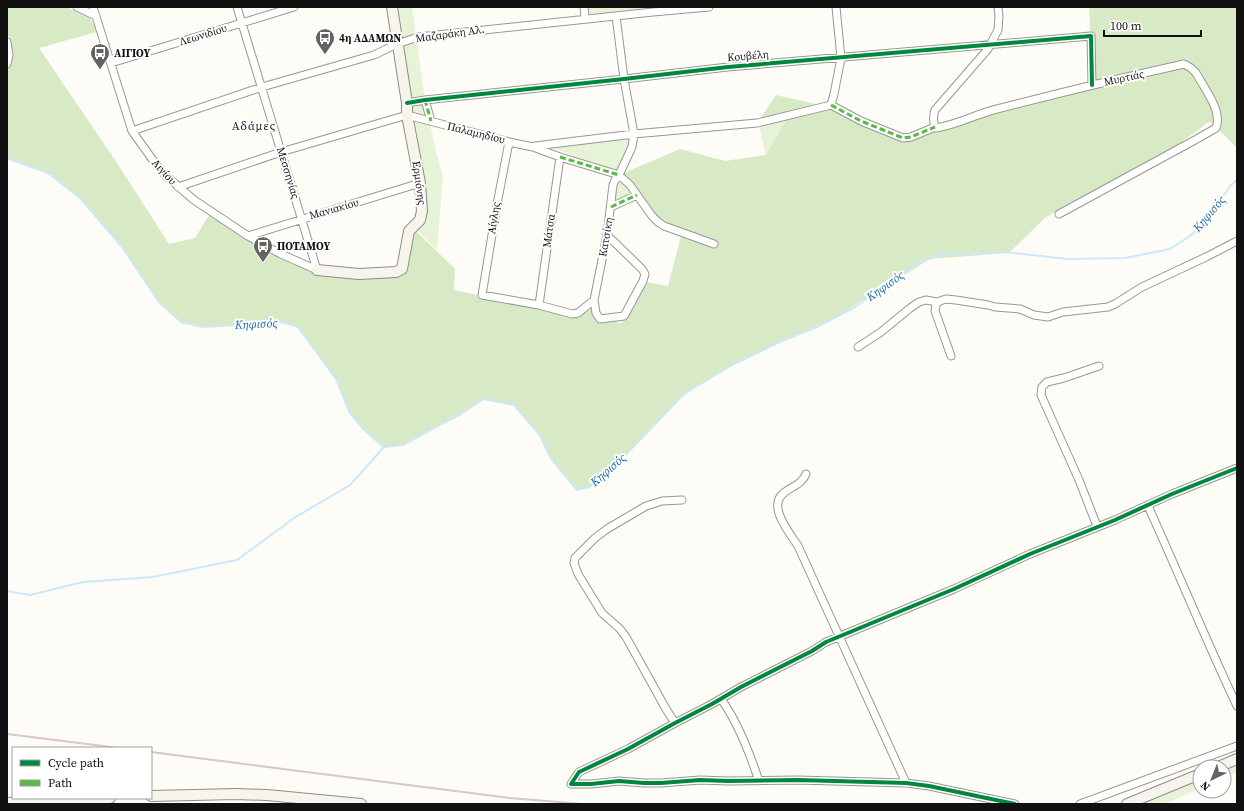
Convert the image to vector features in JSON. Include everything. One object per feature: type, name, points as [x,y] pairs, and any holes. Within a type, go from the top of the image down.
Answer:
[{"type":"street","points":[[77,7],[96,16]]},
{"type":"street","name":"Αιγίου","points":[[93,7],[132,131],[154,163],[165,175],[194,200],[248,236],[281,254],[317,270]]},
{"type":"street","name":"Μεσσηνίας","points":[[237,7],[317,270]]},
{"type":"street","name":"Λεωνιδίου","points":[[111,63],[294,7]]},
{"type":"street","name":"Ερμιόνης","points":[[317,270],[366,274],[399,271],[402,269],[409,231],[421,217],[420,183],[407,115],[407,103],[392,7]]},
{"type":"street","points":[[584,7],[585,19]]},
{"type":"street","name":"Μαζαράκη Αλ.","points":[[132,131],[262,88],[374,55],[397,44],[418,37],[616,16],[652,9],[709,7]]},
{"type":"street","points":[[533,147],[634,134],[763,122],[830,106],[834,94],[841,58],[836,7]]},
{"type":"street","points":[[934,127],[933,117],[935,110],[985,54],[996,35],[999,16],[998,7]]},
{"type":"street","points":[[616,16],[624,79],[634,134],[632,147],[618,175],[630,186],[658,222],[664,226],[714,244]]},
{"type":"street","name":"Κουβέλη","points":[[407,103],[728,67],[1091,36],[1092,85]]},
{"type":"street","points":[[7,42],[9,55],[7,64]]},
{"type":"street","name":"Μυρτιάς","points":[[830,106],[903,138],[911,137],[934,127],[945,127],[981,113],[1092,85],[1184,64],[1191,68],[1196,73],[1217,110],[1218,124],[1216,128],[1059,214]]},
{"type":"street","points":[[425,100],[431,121]]},
{"type":"street","points":[[178,187],[281,152],[407,115]]},
{"type":"street","name":"Παλαμηδίου","points":[[407,115],[508,142],[533,147],[618,175]]},
{"type":"street","name":"Αίγλης","points":[[508,142],[482,295],[538,306]]},
{"type":"street","name":"Μάτσα","points":[[538,306],[560,157]]},
{"type":"street","name":"Κατσίκη","points":[[594,300],[607,235],[614,184],[618,175]]},
{"type":"street","name":"Μανιακίου","points":[[248,236],[302,218],[357,203],[420,183]]},
{"type":"street","points":[[611,207],[637,195]]},
{"type":"street","points":[[538,306],[576,314],[594,300],[596,313],[600,319],[624,316],[637,294],[645,276],[642,269],[607,235]]},
{"type":"street","points":[[858,348],[881,332],[909,309],[919,302],[926,300],[937,302],[946,299],[995,307],[1020,309],[1034,315],[1048,317],[1063,312],[1108,307],[1116,304],[1142,286],[1237,241]]},
{"type":"street","points":[[937,302],[935,311],[951,356]]},
{"type":"street","points":[[1097,526],[1041,392],[1042,387],[1047,382],[1100,366]]},
{"type":"street","points":[[1014,804],[929,786],[906,784],[798,780],[700,780],[661,783],[619,781],[591,784],[571,784],[579,772],[628,748],[741,687],[812,651],[826,642],[954,589],[1030,554],[1237,468]]},
{"type":"street","points":[[806,474],[804,480],[784,492],[779,497],[777,503],[778,511],[798,546],[906,784]]},
{"type":"street","points":[[675,722],[666,709],[626,637],[620,629],[602,613],[578,574],[574,563],[575,558],[595,538],[620,520],[646,506],[656,503],[682,500]]},
{"type":"street","points":[[1148,506],[1206,640],[1237,706]]},
{"type":"street","points":[[721,699],[732,715],[753,763],[759,781]]},
{"type":"street","points":[[1080,804],[1237,746]]},
{"type":"street","points":[[1131,803],[1192,777]]},
{"type":"street","points":[[152,796],[236,794],[267,795],[361,804]]},
{"type":"street","points":[[7,803],[89,799]]},
{"type":"green space","points":[[7,7],[67,7],[90,18],[97,32],[39,48],[117,163],[169,244],[195,238],[211,212],[319,273],[397,276],[412,230],[417,232],[455,269],[454,290],[577,316],[592,309],[600,319],[621,323],[633,309],[645,282],[668,286],[682,232],[652,215],[632,181],[619,175],[680,149],[725,161],[766,155],[789,115],[758,122],[776,95],[816,104],[792,113],[828,109],[903,140],[1093,83],[1089,7],[1237,7],[1237,148],[1212,123],[1209,122],[1176,146],[1045,218],[1009,253],[930,259],[836,317],[734,364],[684,394],[613,468],[590,487],[577,490],[550,457],[539,434],[514,405],[483,399],[461,414],[403,445],[384,447],[364,430],[350,413],[336,379],[298,327],[282,322],[203,327],[181,322],[159,302],[122,247],[81,199],[48,173],[7,158],[7,68],[11,58],[12,44],[7,33]]},
{"type":"green space","points":[[395,7],[412,7],[425,100],[443,177],[437,250],[417,230],[426,214],[425,185]]},
{"type":"green space","points":[[586,7],[650,7],[650,9],[587,14]]},
{"type":"green space","points":[[790,114],[766,155],[758,122]]},
{"type":"green space","points":[[634,134],[619,175],[634,195],[612,205],[618,175],[547,145]]},
{"type":"green space","points":[[1237,763],[1237,772],[1232,774],[1232,765]]},
{"type":"green space","points":[[1192,781],[1192,792],[1166,804],[1137,804]]},
{"type":"waterway","name":"Κηφισός","points":[[7,158],[48,173],[81,199],[122,247],[159,302],[181,322],[203,327],[282,322],[298,327],[336,379],[350,413],[364,430],[384,447],[403,445],[461,414],[483,399],[514,405],[539,434],[550,457],[577,490],[590,487],[613,468],[684,394],[734,364],[782,341],[817,327],[855,307],[918,263],[940,255],[1005,252],[1068,259],[1125,258],[1170,249],[1190,236],[1204,223],[1231,185],[1237,180]]},
{"type":"waterway","points":[[7,591],[30,595],[83,582],[153,577],[237,560],[294,518],[350,485],[384,447]]},
{"type":"railway","points":[[7,734],[111,747]]},
{"type":"railway","points":[[152,752],[510,798],[583,804]]},
{"type":"marked path","points":[[425,100],[431,121]]},
{"type":"marked path","points":[[831,105],[861,121],[903,138],[911,137],[935,127]]},
{"type":"marked path","points":[[560,157],[619,175]]},
{"type":"marked path","points":[[611,207],[637,195]]},
{"type":"cycle path","points":[[407,103],[728,67],[1091,36],[1092,85]]},
{"type":"cycle path","points":[[1015,804],[929,786],[906,783],[798,780],[700,780],[661,783],[619,781],[591,784],[571,784],[579,772],[628,749],[741,687],[812,651],[826,642],[954,589],[1030,554],[1115,520],[1172,494],[1237,468]]},
{"type":"place","name":"4η ΑΔΑΜΩΝ","points":[[325,55]]},
{"type":"place","name":"ΑΙΓΙΟΥ","points":[[100,70]]},
{"type":"place","name":"ΠΟΤΑΜΟΥ","points":[[263,263]]},
{"type":"district","name":"Αδάμες","points":[[254,126]]}]
